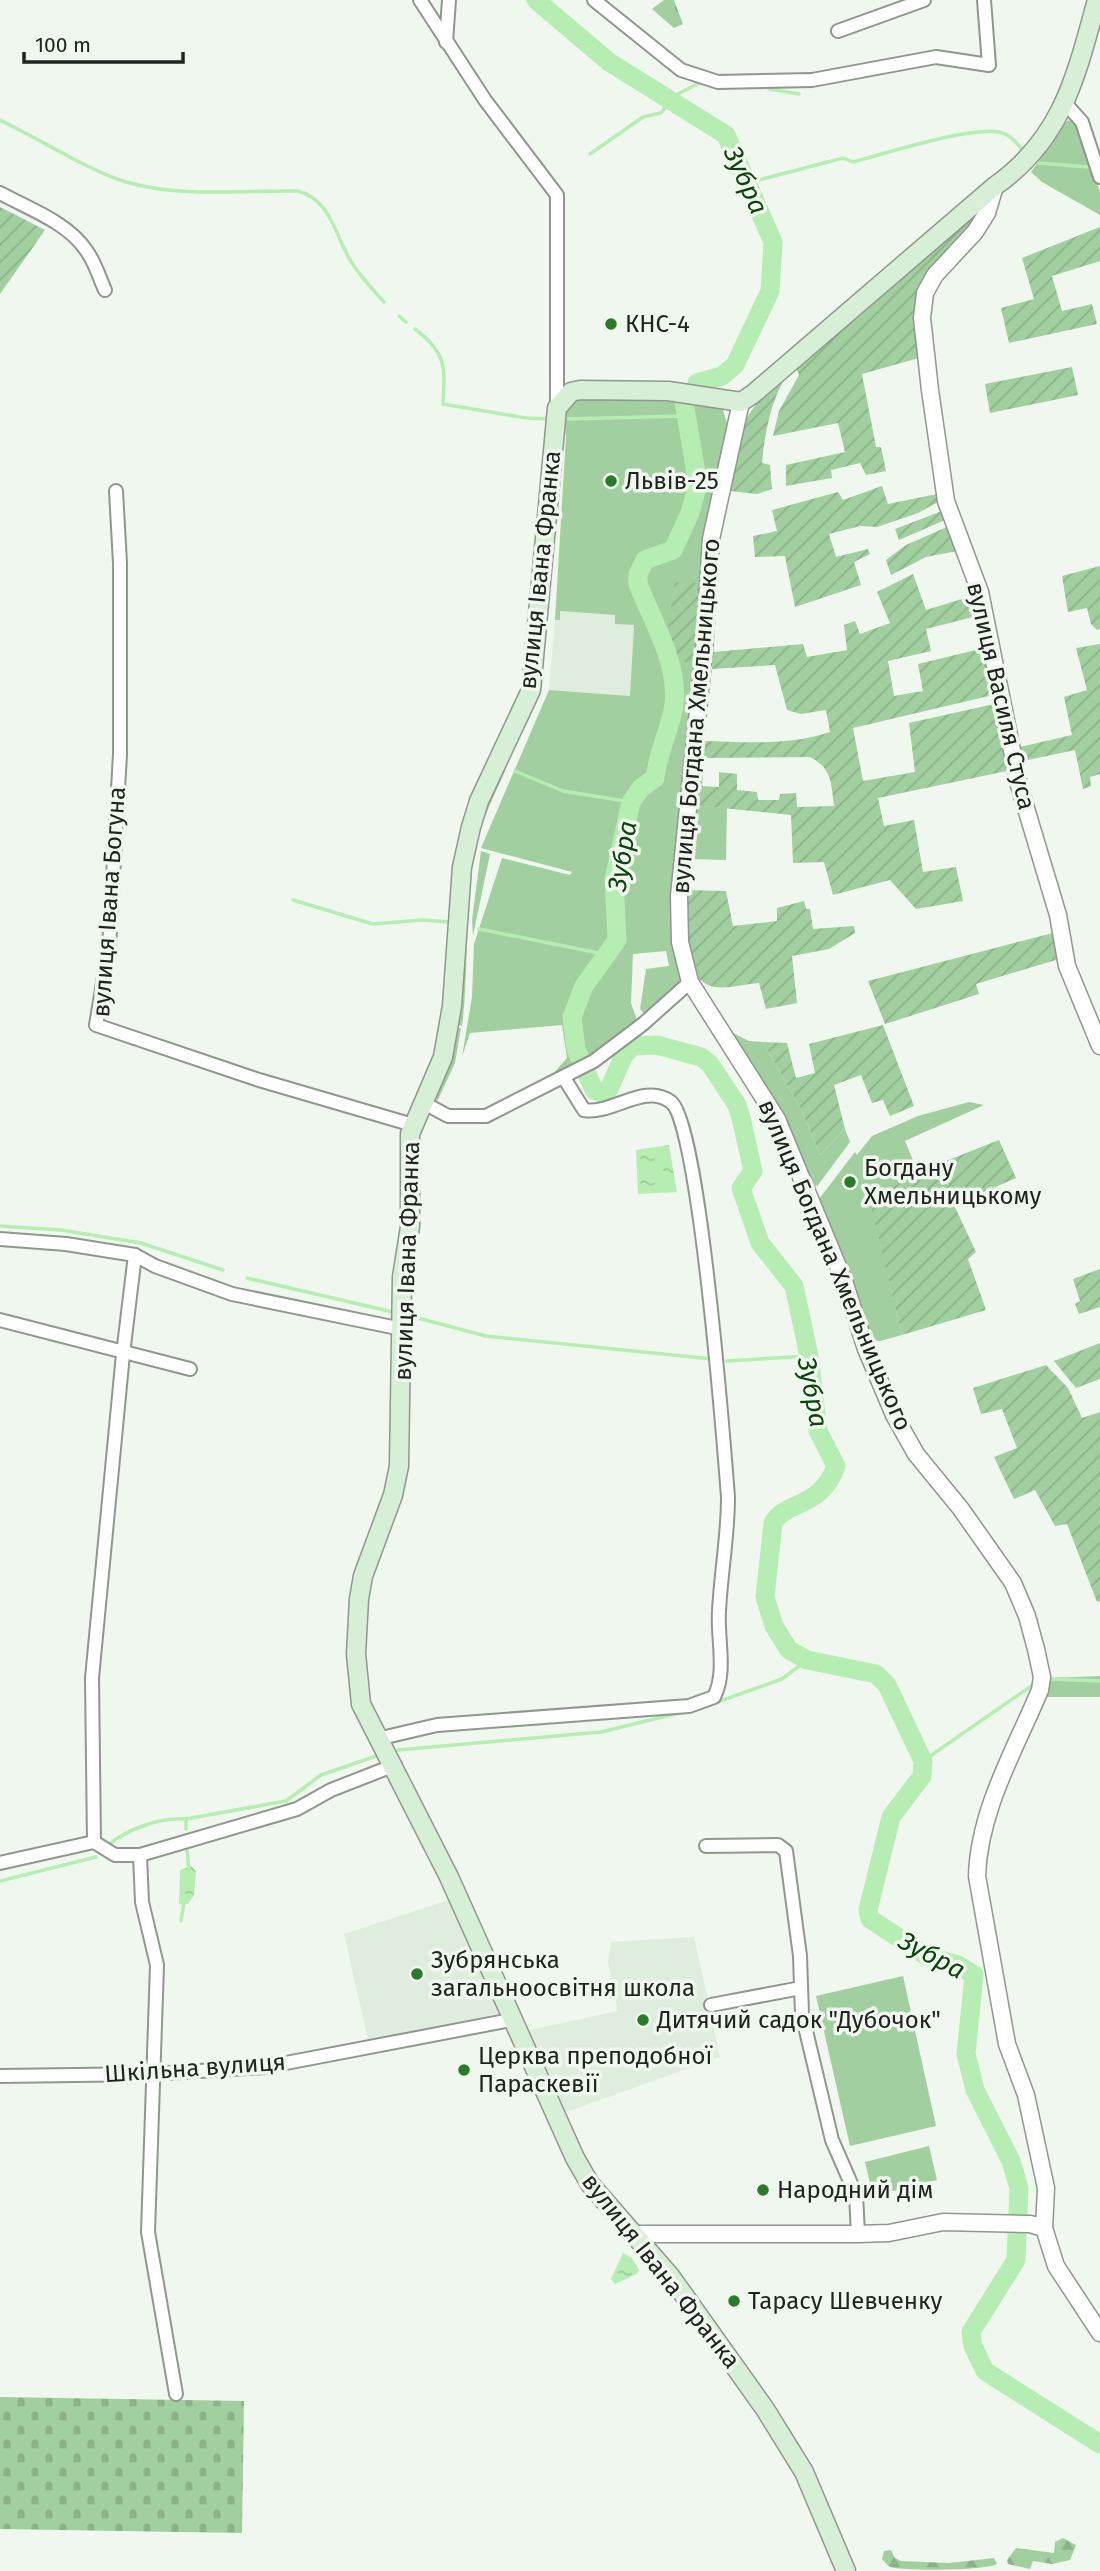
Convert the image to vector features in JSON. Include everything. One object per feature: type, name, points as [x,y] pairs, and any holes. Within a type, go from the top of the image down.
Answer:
[{"type":"main road","points":[[557,408],[571,392],[580,390],[678,392],[741,402],[995,186],[1022,167],[1065,103],[1097,0]]},
{"type":"main road","name":"вулиця Івана Франка","points":[[557,408],[531,690],[479,801],[468,836],[462,867],[449,1028],[440,1069],[413,1125],[408,1150],[410,1227],[402,1277],[399,1466],[393,1495],[363,1576],[358,1617],[357,1683],[361,1703],[377,1739],[395,1765],[461,1902],[511,2020],[575,2158],[590,2184],[678,2287],[765,2409],[804,2472],[846,2571]]},
{"type":"street","name":"вулиця Івана Франка","points":[[420,0],[485,100],[557,195],[557,408]]},
{"type":"street","points":[[446,42],[449,0]]},
{"type":"street","points":[[594,0],[681,70],[718,82],[784,82],[936,57],[989,65],[984,0]]},
{"type":"street","points":[[838,31],[924,0]]},
{"type":"street","points":[[1065,103],[1082,122],[1100,177]]},
{"type":"street","name":"вулиця Василя Стуса","points":[[995,186],[988,213],[975,232],[935,275],[925,293],[922,318],[927,366],[946,501],[981,592],[1019,785],[1058,915],[1067,966],[1100,1046]]},
{"type":"street","points":[[0,193],[57,222],[69,233],[86,249],[105,290]]},
{"type":"street","name":"вулиця Богдана Хмельницького","points":[[741,402],[711,540],[704,652],[679,896],[680,942],[690,982],[777,1119],[844,1281],[866,1349],[894,1415],[923,1464],[991,1550],[1013,1583],[1027,1616],[1042,1677],[1040,1690],[987,1814],[978,1855],[977,1876],[1007,2044],[1026,2095],[1046,2189],[1037,2226],[1056,2266],[1100,2333]]},
{"type":"street","name":"вулиця Івана Богуна","points":[[116,491],[120,563],[120,754],[109,947],[96,1026],[259,1080],[413,1125]]},
{"type":"street","points":[[424,1103],[448,1116],[486,1115],[594,1061],[643,1024],[690,982]]},
{"type":"street","points":[[377,1739],[437,1725],[689,1706],[714,1697],[720,1681],[719,1612],[728,1537],[728,1497],[717,1366],[696,1188],[677,1108],[661,1097],[650,1096],[601,1110],[584,1110],[570,1075]]},
{"type":"street","points":[[0,1239],[66,1244],[135,1255],[155,1266],[232,1294],[402,1329]]},
{"type":"street","points":[[94,1842],[92,1678],[122,1354],[135,1255]]},
{"type":"street","points":[[0,1320],[122,1354],[190,1369]]},
{"type":"street","points":[[0,1863],[94,1842],[115,1856],[140,1855],[297,1809],[331,1790],[395,1765]]},
{"type":"street","points":[[706,1846],[778,1845],[786,1852],[802,1988],[802,2014],[832,2140],[856,2195],[858,2234]]},
{"type":"street","points":[[140,1855],[142,1902],[157,1965],[151,2074],[148,2232],[176,2393]]},
{"type":"street","points":[[711,2005],[802,1988]]},
{"type":"street","name":"Шкільна вулиця","points":[[0,2076],[151,2074],[265,2067],[511,2020]]},
{"type":"street","points":[[635,2234],[889,2233],[943,2222],[1037,2226]]},
{"type":"shaded area","points":[[560,611],[615,615],[615,624],[634,625],[630,696],[549,690],[555,620],[560,620]]},
{"type":"shaded area","name":"Зубрянська загальноосвітня школа","points":[[449,1900],[499,2014],[369,2044],[344,1934]]},
{"type":"shaded area","name":"Дитячий садок \"Дубочок\"","points":[[694,1937],[720,2057],[566,2112],[530,2030],[618,2011],[608,1962],[611,1942]]},
{"type":"green space","points":[[664,0],[674,0],[683,24],[674,28],[652,9]]},
{"type":"green space","points":[[1072,120],[1077,126],[1100,192],[1100,215],[1042,182],[1031,172],[1067,121]]},
{"type":"green space","points":[[0,207],[45,230],[0,294]]},
{"type":"green space","points":[[970,217],[973,224],[918,298],[914,321],[919,358],[862,374],[876,447],[881,447],[886,471],[866,475],[860,463],[831,470],[832,478],[786,486],[786,465],[845,452],[838,423],[773,436],[779,411],[799,375],[795,366]]},
{"type":"green space","points":[[1100,227],[1100,261],[1052,276],[1062,311],[1092,304],[1097,324],[1009,343],[1001,308],[1034,299],[1022,258]]},
{"type":"green space","points":[[1072,367],[1078,395],[990,413],[985,384]]},
{"type":"green space","points":[[789,372],[773,404],[765,439],[762,463],[770,465],[772,489],[757,494],[730,491],[741,426],[763,394]]},
{"type":"green space","points":[[655,396],[716,405],[723,410],[727,423],[698,667],[682,976],[678,985],[649,1015],[645,1014],[640,1009],[646,969],[669,966],[666,951],[633,954],[631,1003],[638,1023],[579,1067],[550,1077],[567,1058],[562,1025],[470,1033],[462,1057],[472,997],[474,944],[502,858],[570,875],[572,872],[481,848],[549,690],[630,696],[634,625],[615,624],[615,615],[560,611],[560,620],[555,620],[566,436],[564,412],[579,398]]},
{"type":"green space","points":[[882,486],[888,504],[937,494],[938,502],[918,513],[877,527],[860,526],[829,534],[836,557],[868,549],[870,554],[854,562],[861,585],[795,607],[785,556],[755,557],[753,536],[777,531],[772,510],[838,492],[843,500]]},
{"type":"green space","points":[[942,511],[945,520],[899,540],[895,529]]},
{"type":"green space","points":[[947,527],[957,551],[926,557],[891,575],[886,560],[906,545]]},
{"type":"green space","points":[[1100,566],[1100,629],[1097,630],[1091,624],[1087,608],[1068,612],[1062,576]]},
{"type":"green space","points":[[913,574],[926,610],[975,595],[981,615],[926,629],[931,651],[888,661],[894,696],[923,691],[918,664],[984,648],[993,695],[853,728],[863,781],[915,772],[909,723],[994,704],[997,706],[1009,767],[1007,771],[878,798],[884,826],[914,820],[923,872],[956,867],[963,901],[916,909],[890,880],[833,895],[824,862],[793,863],[791,815],[693,805],[697,772],[703,772],[702,786],[719,787],[719,772],[737,774],[737,790],[757,792],[758,800],[779,800],[780,794],[796,793],[797,807],[834,806],[831,783],[826,771],[810,757],[707,758],[700,754],[701,741],[782,741],[830,732],[826,710],[801,714],[787,710],[775,665],[712,669],[713,652],[803,644],[807,657],[847,650],[844,625],[855,621],[860,634],[890,623],[877,592]]},
{"type":"green space","points":[[674,582],[703,583],[698,667],[681,661],[667,642]]},
{"type":"green space","points":[[1100,644],[1100,774],[1090,777],[1091,786],[1083,789],[1075,750],[1023,761],[1020,747],[1072,735],[1064,697],[1087,690],[1076,648]]},
{"type":"green space","points":[[498,768],[505,771],[482,824],[473,864],[462,1026],[456,1024],[468,862]]},
{"type":"green space","points":[[693,805],[727,808],[726,860],[689,859]]},
{"type":"green space","points":[[481,851],[490,854],[473,936],[472,920]]},
{"type":"green space","points":[[686,890],[726,891],[733,926],[777,921],[777,908],[804,901],[806,909],[810,909],[813,929],[854,926],[855,933],[829,949],[792,956],[797,1003],[766,1009],[759,983],[715,987],[703,982],[694,973],[686,946]]},
{"type":"green space","points":[[1053,933],[1059,959],[976,984],[979,994],[885,1024],[868,981]]},
{"type":"green space","points":[[883,1025],[914,1106],[890,1116],[883,1100],[872,1103],[861,1075],[834,1085],[845,1129],[820,1155],[802,1111],[763,1042],[787,1043],[796,1078],[815,1073],[809,1044]]},
{"type":"green space","points":[[455,1027],[461,1028],[455,1063],[435,1106]]},
{"type":"green space","points":[[733,1033],[749,1041],[763,1042],[802,1111],[820,1155],[845,1129],[850,1142],[813,1188],[730,1036]]},
{"type":"green space","points":[[969,1102],[984,1105],[905,1141],[918,1172],[870,1198],[902,1335],[880,1341],[870,1340],[820,1208],[819,1199],[855,1152],[857,1155],[872,1136],[918,1116]]},
{"type":"green space","points":[[999,1140],[1016,1178],[954,1205],[976,1252],[968,1259],[986,1310],[902,1335],[869,1198],[918,1172]]},
{"type":"green space","points":[[1100,1269],[1100,1307],[1079,1314],[1075,1304],[1080,1301],[1073,1279]]},
{"type":"green space","points":[[1100,1343],[1100,1379],[1076,1388],[1054,1361]]},
{"type":"green space","points":[[1046,1365],[1068,1388],[1082,1418],[1100,1412],[1100,1601],[1097,1602],[1067,1524],[1055,1526],[1035,1490],[1014,1499],[994,1457],[1017,1448],[1002,1409],[981,1414],[973,1388]]},
{"type":"green space","points":[[1100,1676],[1100,1697],[1047,1697],[1048,1678]]},
{"type":"green space","points":[[903,1976],[936,2126],[850,2146],[816,1996]]},
{"type":"green space","points":[[929,2146],[937,2180],[873,2196],[865,2162]]},
{"type":"green space","points":[[0,2397],[244,2401],[242,2533],[0,2529]]},
{"type":"green space","points":[[1063,2538],[1076,2545],[1070,2560],[1052,2564],[1033,2561],[1030,2569],[1008,2564],[1007,2560],[1016,2548],[1054,2553],[1055,2542]]},
{"type":"green space","points":[[891,2550],[895,2558],[901,2561],[949,2563],[994,2558],[997,2564],[927,2570],[890,2567],[882,2559],[884,2551]]},
{"type":"water","points":[[669,1145],[677,1192],[638,1194],[636,1150]]},
{"type":"water","points":[[191,1866],[196,1871],[194,1895],[188,1904],[179,1904],[180,1870]]},
{"type":"water","points":[[623,2253],[632,2258],[639,2270],[637,2274],[615,2284],[611,2279]]},
{"type":"waterway","name":"Зубра","points":[[536,0],[609,62],[726,135],[773,242],[770,291],[735,365],[722,376],[697,383]]},
{"type":"waterway","points":[[590,154],[643,117],[661,113],[674,96],[703,81]]},
{"type":"waterway","points":[[765,85],[770,89],[799,94]]},
{"type":"waterway","points":[[0,120],[79,162],[126,182],[190,192],[298,191],[309,196],[326,211],[352,263],[384,302]]},
{"type":"waterway","points":[[747,183],[843,158],[853,162],[969,133],[1003,133],[1021,148]]},
{"type":"waterway","points":[[1038,163],[1089,167]]},
{"type":"waterway","points":[[399,316],[406,322]]},
{"type":"waterway","points":[[415,329],[433,346],[442,362],[443,404],[526,418],[549,419]]},
{"type":"waterway","name":"Зубра","points":[[684,402],[698,484],[690,513],[673,550],[645,560],[638,574],[638,584],[668,658],[674,704],[655,778],[641,788],[631,802],[614,879],[617,940],[584,986],[572,1017],[576,1049],[594,1090],[601,1093],[609,1089],[624,1055],[633,1046],[657,1045],[701,1057],[710,1064],[737,1105],[753,1171],[741,1188],[760,1243],[794,1286],[809,1356],[818,1431],[836,1466],[822,1490],[786,1510],[773,1523],[765,1597],[774,1626],[789,1650],[807,1660],[876,1674],[887,1685],[923,1761],[922,1776],[891,1817],[868,1910],[870,1919],[928,1957],[958,1965],[974,1975],[966,2054],[975,2090],[1011,2161],[1019,2188],[1016,2260],[971,2332],[973,2346],[985,2371],[1100,2444]]},
{"type":"waterway","points":[[565,419],[685,416]]},
{"type":"waterway","points":[[515,771],[563,791],[631,802]]},
{"type":"waterway","points":[[293,900],[373,924],[422,920],[450,922]]},
{"type":"waterway","points":[[479,929],[609,955]]},
{"type":"waterway","points":[[0,1226],[61,1230],[141,1243],[223,1270]]},
{"type":"waterway","points":[[247,1278],[393,1312]]},
{"type":"waterway","points":[[414,1317],[486,1336],[712,1359]]},
{"type":"waterway","points":[[727,1361],[809,1356]]},
{"type":"waterway","points":[[701,1708],[782,1679],[807,1660]]},
{"type":"waterway","points":[[1050,1679],[1100,1681]]},
{"type":"waterway","points":[[923,1761],[1037,1682]]},
{"type":"waterway","points":[[398,1750],[601,1732],[683,1712]]},
{"type":"waterway","points":[[108,1845],[135,1829],[155,1822],[286,1801],[321,1775],[379,1755]]},
{"type":"waterway","points":[[186,1819],[186,1829]]},
{"type":"waterway","points":[[187,1849],[189,1870]]},
{"type":"waterway","points":[[0,1881],[96,1857]]},
{"type":"waterway","points":[[181,1921],[184,1902]]},
{"type":"place","name":"КНС-4","points":[[611,324]]},
{"type":"place","name":"Львів-25","points":[[611,481]]},
{"type":"place","name":"Богдану Хмельницькому","points":[[850,1182]]},
{"type":"place","name":"Зубрянська загальноосвітня школа","points":[[417,1974]]},
{"type":"place","name":"Дитячий садок \"Дубочок\"","points":[[643,2020]]},
{"type":"place","name":"Церква преподобної Параскевії","points":[[464,2070]]},
{"type":"place","name":"Народний дім","points":[[763,2190]]},
{"type":"place","name":"Тарасу Шевченку","points":[[734,2301]]}]
